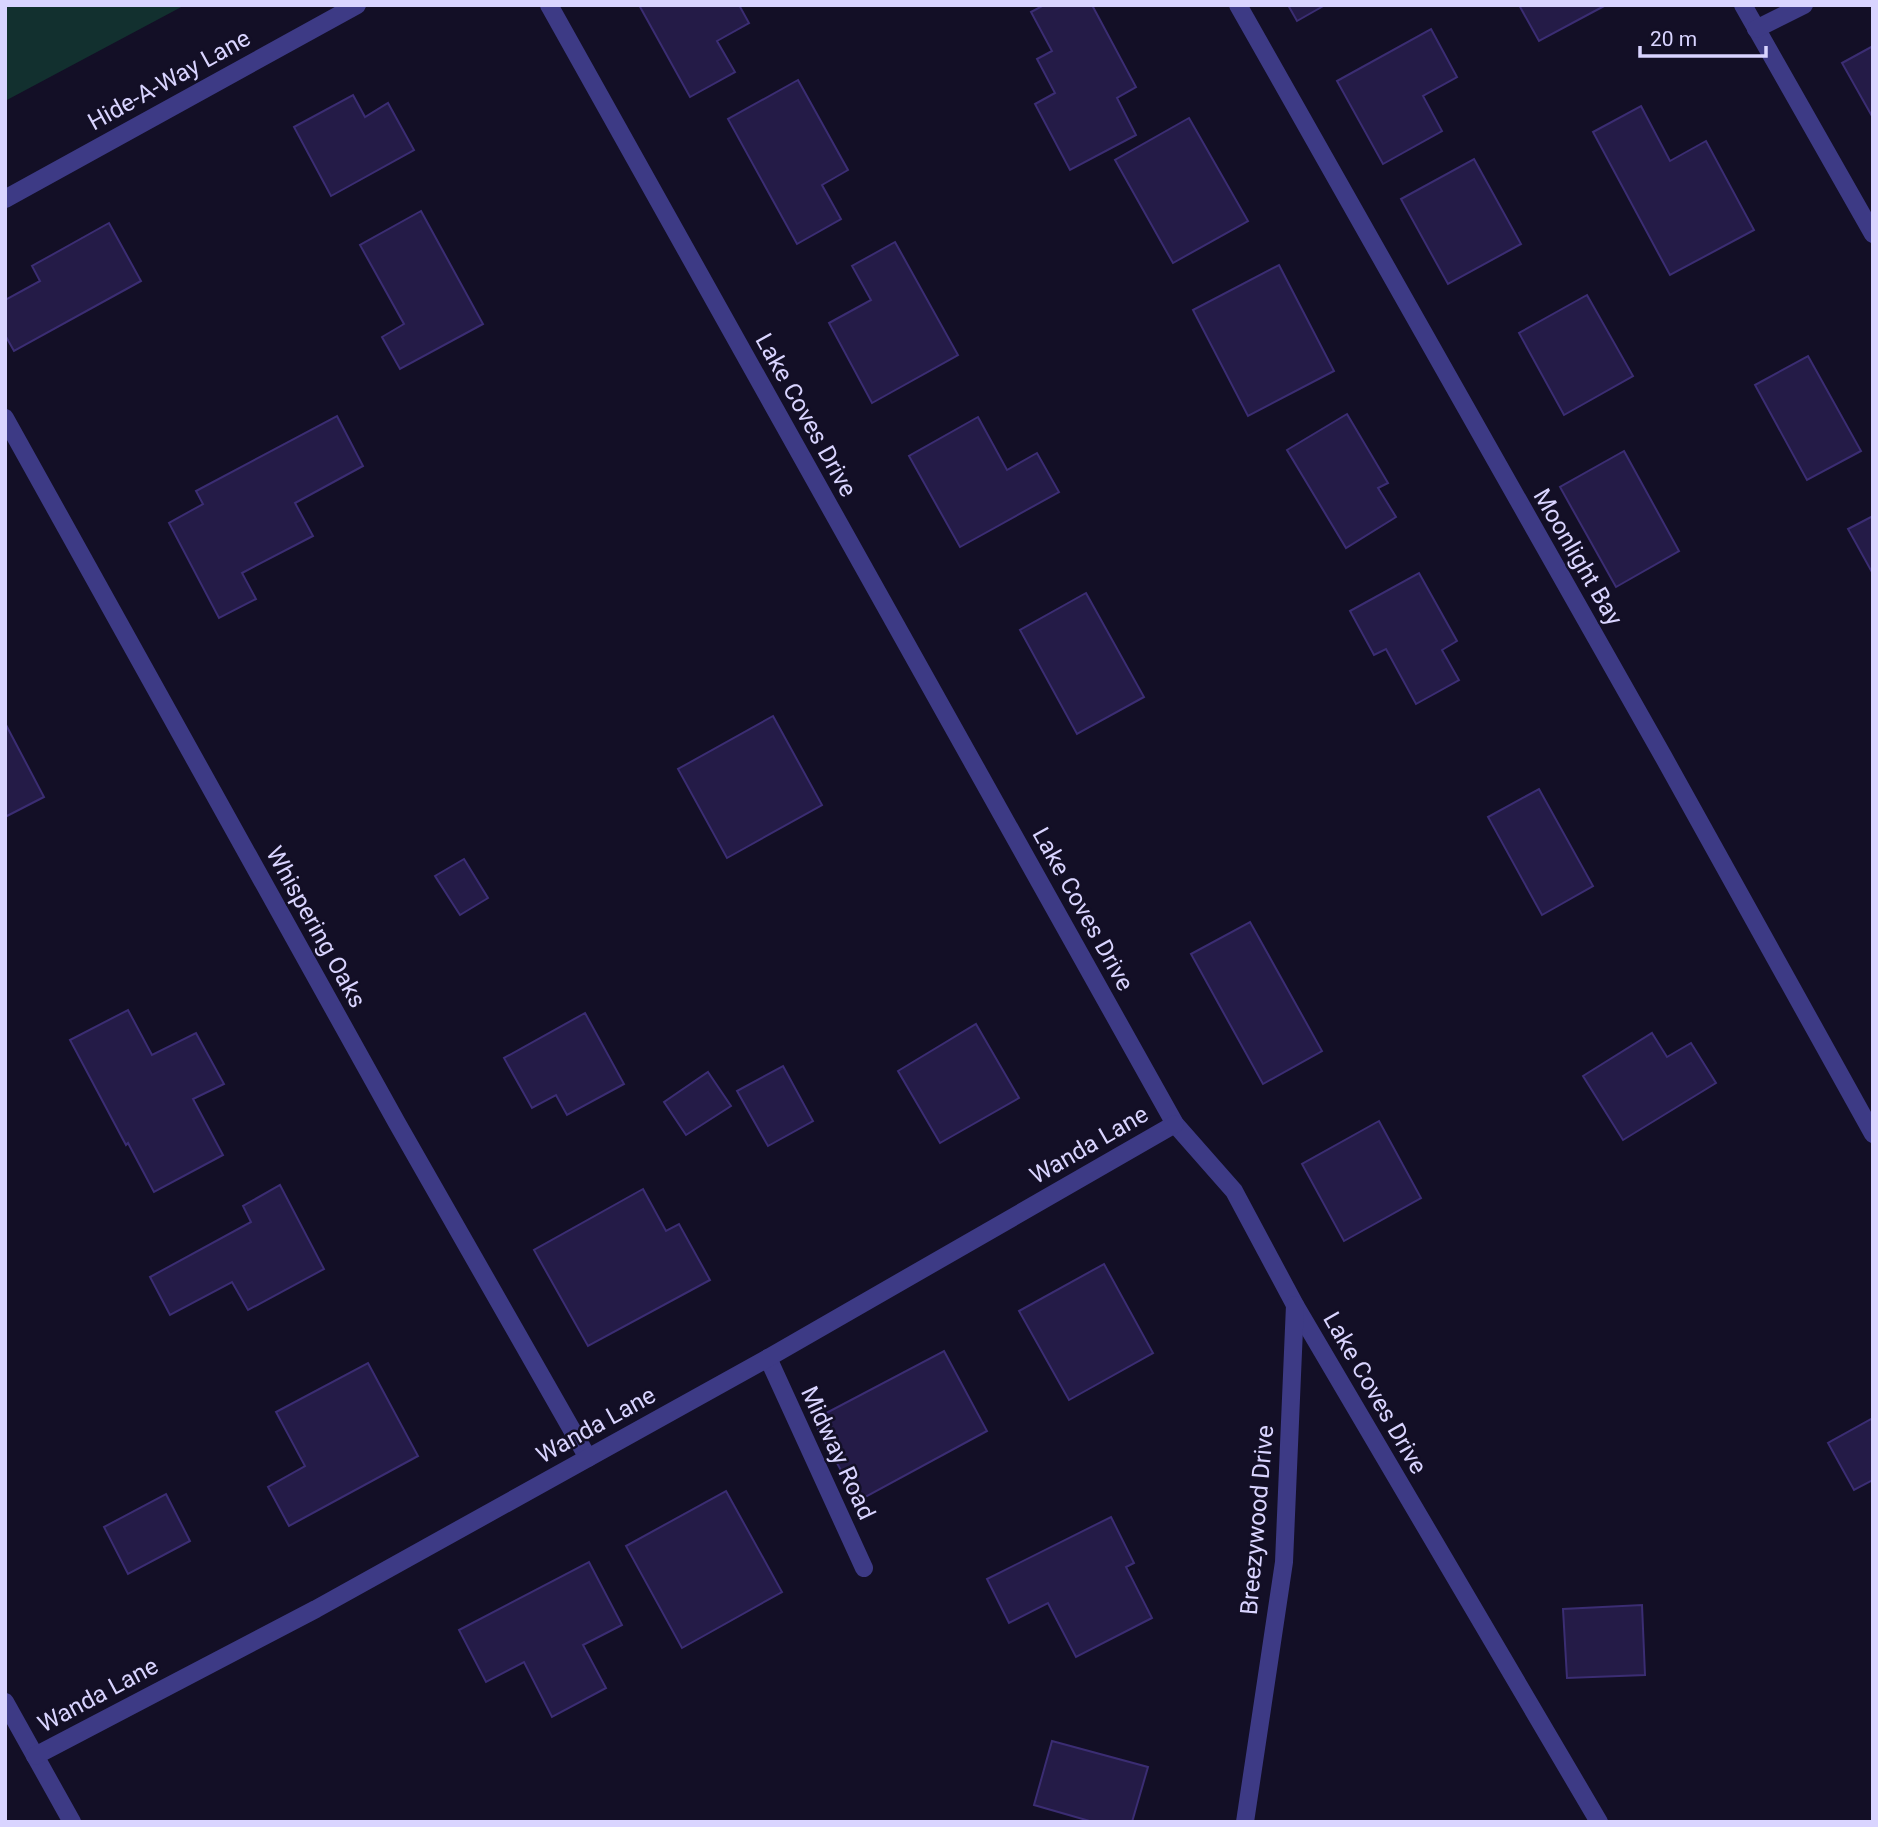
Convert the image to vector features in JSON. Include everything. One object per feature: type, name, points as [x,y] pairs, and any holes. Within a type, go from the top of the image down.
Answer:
[{"type":"street","name":"Hide-A-Way Lane","points":[[5,199],[357,5]]},
{"type":"street","name":"Lake Coves Drive","points":[[549,5],[1175,1124],[1234,1191],[1295,1305],[1599,1822]]},
{"type":"street","name":"Moonlight Bay","points":[[1238,5],[1663,756],[1873,1134]]},
{"type":"street","points":[[1743,5],[1873,234]]},
{"type":"street","points":[[1756,29],[1804,5]]},
{"type":"street","name":"Whispering Oaks","points":[[5,418],[384,1099],[588,1458]]},
{"type":"street","name":"Wanda Lane","points":[[35,1756],[316,1609],[768,1358],[1175,1124]]},
{"type":"street","name":"Breezywood Drive","points":[[1245,1822],[1284,1562],[1295,1305]]},
{"type":"street","name":"Midway Road","points":[[768,1358],[864,1568]]},
{"type":"street","points":[[5,1702],[72,1822]]},
{"type":"green space","points":[[5,5],[185,5],[5,101]]},
{"type":"building","points":[[639,5],[739,5],[749,23],[717,41],[735,72],[690,97]]},
{"type":"building","points":[[1044,5],[1092,5],[1136,87],[1117,98],[1136,135],[1070,170],[1035,104],[1055,93],[1037,59],[1052,51],[1031,12]]},
{"type":"building","points":[[1288,5],[1325,5],[1297,21]]},
{"type":"building","points":[[1519,5],[1606,5],[1539,41]]},
{"type":"building","points":[[1431,29],[1457,77],[1423,96],[1442,131],[1383,164],[1337,81]]},
{"type":"building","points":[[1873,46],[1873,118],[1842,63]]},
{"type":"building","points":[[798,80],[848,170],[822,185],[841,219],[797,244],[728,119]]},
{"type":"building","points":[[353,95],[365,117],[388,103],[414,150],[331,196],[294,127]]},
{"type":"building","points":[[1641,106],[1670,161],[1706,141],[1754,230],[1670,275],[1593,132]]},
{"type":"building","points":[[1189,118],[1248,221],[1173,263],[1115,160]]},
{"type":"building","points":[[1474,159],[1521,244],[1448,284],[1401,199]]},
{"type":"building","points":[[421,211],[483,324],[400,369],[382,337],[404,324],[360,245]]},
{"type":"building","points":[[109,223],[141,281],[14,351],[5,335],[5,300],[40,281],[32,266]]},
{"type":"building","points":[[895,242],[958,355],[872,403],[829,323],[871,300],[852,266]]},
{"type":"building","points":[[1279,265],[1334,371],[1248,416],[1193,310]]},
{"type":"building","points":[[1587,295],[1633,376],[1564,415],[1519,333]]},
{"type":"building","points":[[1808,356],[1861,451],[1807,480],[1755,385]]},
{"type":"building","points":[[1347,414],[1388,483],[1378,488],[1396,517],[1346,548],[1287,450]]},
{"type":"building","points":[[337,416],[363,466],[295,503],[313,536],[242,573],[256,599],[219,618],[169,523],[203,504],[196,491]]},
{"type":"building","points":[[978,417],[1007,470],[1037,453],[1059,492],[960,547],[909,456]]},
{"type":"building","points":[[1624,451],[1679,551],[1616,587],[1560,487]]},
{"type":"building","points":[[1873,516],[1873,574],[1848,529]]},
{"type":"building","points":[[1419,573],[1457,641],[1442,650],[1459,680],[1416,704],[1386,649],[1374,655],[1350,611]]},
{"type":"building","points":[[1086,593],[1144,697],[1077,734],[1020,630]]},
{"type":"building","points":[[773,716],[822,805],[727,858],[678,769]]},
{"type":"building","points":[[5,723],[44,797],[5,817]]},
{"type":"building","points":[[1539,789],[1593,886],[1542,915],[1488,817]]},
{"type":"building","points":[[464,859],[488,898],[460,915],[435,876]]},
{"type":"building","points":[[1250,922],[1322,1051],[1263,1084],[1191,954]]},
{"type":"building","points":[[128,1010],[152,1055],[196,1033],[224,1084],[193,1099],[223,1155],[154,1192],[70,1040]]},
{"type":"building","points":[[585,1013],[624,1084],[567,1115],[556,1095],[532,1108],[504,1058]]},
{"type":"building","points":[[976,1024],[1019,1098],[940,1143],[898,1071]]},
{"type":"building","points":[[1652,1033],[1667,1057],[1691,1043],[1716,1083],[1623,1140],[1583,1076]]},
{"type":"building","points":[[783,1066],[813,1121],[768,1146],[737,1091]]},
{"type":"building","points":[[708,1072],[731,1106],[686,1135],[664,1102]]},
{"type":"building","points":[[1379,1121],[1421,1198],[1344,1241],[1302,1164]]},
{"type":"building","points":[[280,1185],[324,1269],[248,1310],[232,1282],[170,1315],[150,1277],[251,1222],[243,1206]]},
{"type":"building","points":[[643,1189],[666,1231],[679,1224],[710,1280],[588,1346],[534,1250]]},
{"type":"building","points":[[1104,1264],[1153,1353],[1069,1400],[1019,1311]]},
{"type":"building","points":[[944,1351],[987,1431],[858,1501],[813,1420]]},
{"type":"building","points":[[368,1363],[418,1456],[289,1526],[268,1487],[305,1466],[276,1412]]},
{"type":"building","points":[[1873,1418],[1873,1480],[1854,1490],[1828,1443]]},
{"type":"building","points":[[726,1491],[782,1592],[682,1648],[626,1546]]},
{"type":"building","points":[[166,1494],[190,1541],[128,1574],[104,1527]]},
{"type":"building","points":[[1111,1517],[1134,1563],[1126,1567],[1152,1618],[1076,1657],[1048,1603],[1009,1623],[987,1579]]},
{"type":"building","points":[[589,1562],[622,1625],[583,1645],[606,1688],[552,1717],[524,1662],[486,1682],[459,1630]]},
{"type":"building","points":[[1642,1605],[1645,1675],[1567,1678],[1563,1609]]},
{"type":"building","points":[[1052,1741],[1148,1767],[1132,1822],[1093,1822],[1034,1805]]}]
